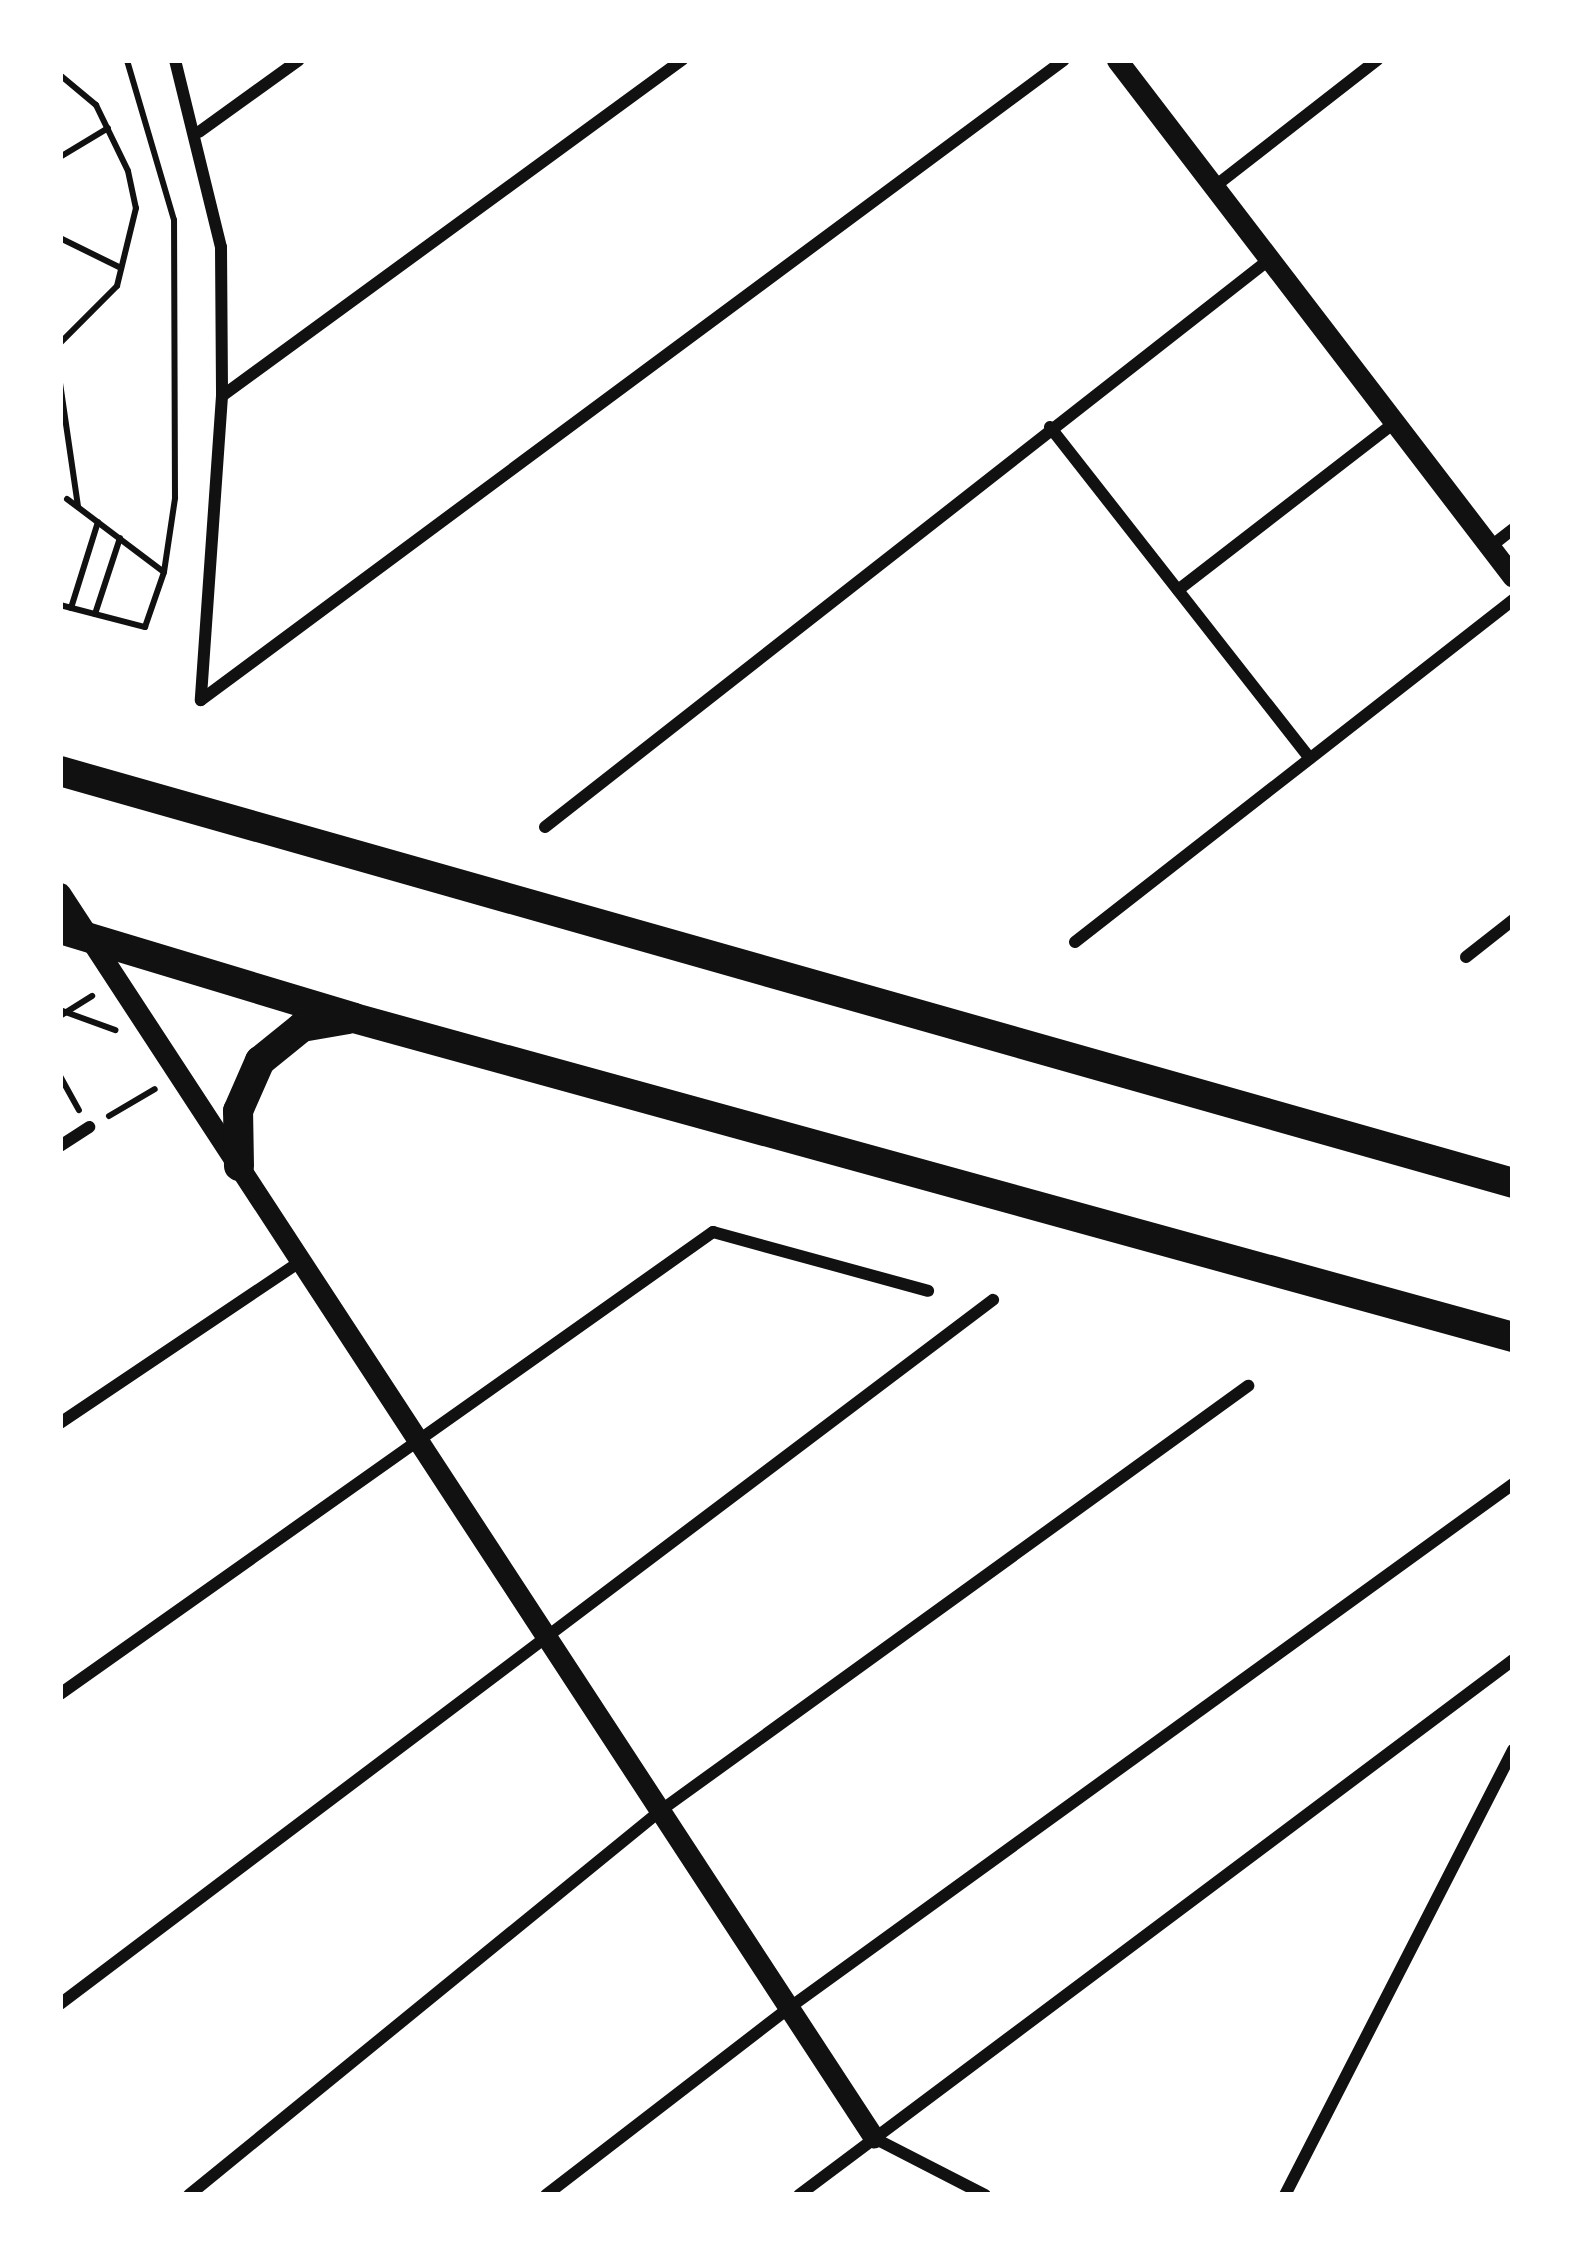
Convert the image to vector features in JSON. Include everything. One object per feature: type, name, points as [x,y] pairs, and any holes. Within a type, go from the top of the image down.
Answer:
[{"type":"highway","points":[[60,772],[1513,1184]]},
{"type":"highway","points":[[74,933],[354,1018],[1513,1337]]},
{"type":"highway","points":[[239,1166],[238,1111],[260,1061],[302,1027],[354,1018]]},
{"type":"street","points":[[175,60],[199,132],[220,247],[221,396],[201,700],[1064,60]]},
{"type":"street","points":[[199,132],[299,60]]},
{"type":"street","points":[[221,396],[682,60]]},
{"type":"street","points":[[1117,60],[1513,577]]},
{"type":"street","points":[[1214,187],[1377,60]]},
{"type":"street","points":[[545,827],[1270,259]]},
{"type":"street","points":[[1178,590],[1395,422]]},
{"type":"street","points":[[1051,427],[1310,758]]},
{"type":"street","points":[[1490,548],[1513,530]]},
{"type":"street","points":[[1075,942],[1513,600]]},
{"type":"street","points":[[60,893],[74,933],[117,980],[874,2138],[985,2195]]},
{"type":"street","points":[[1466,957],[1513,920]]},
{"type":"street","points":[[60,1146],[89,1127]]},
{"type":"street","points":[[60,1694],[713,1232],[928,1292]]},
{"type":"street","points":[[60,1423],[301,1261]]},
{"type":"street","points":[[60,2003],[992,1300]]},
{"type":"street","points":[[188,2195],[660,1811],[1248,1387]]},
{"type":"street","points":[[546,2195],[789,2008],[1513,1484]]},
{"type":"street","points":[[800,2195],[1513,1660]]},
{"type":"street","points":[[1285,2195],[1513,1750]]},
{"type":"path","points":[[60,605],[145,627],[164,572],[175,499],[174,220],[127,60]]},
{"type":"path","points":[[60,76],[109,128],[136,208],[123,268],[91,318],[60,343]]},
{"type":"path","points":[[60,157],[109,128]]},
{"type":"path","points":[[60,238],[123,268]]},
{"type":"path","points":[[60,383],[77,506]]},
{"type":"path","points":[[62,497],[164,572]]},
{"type":"path","points":[[71,608],[98,522]]},
{"type":"path","points":[[94,614],[120,538]]},
{"type":"path","points":[[60,1016],[117,980]]},
{"type":"path","points":[[60,1076],[89,1127],[179,1076]]}]
